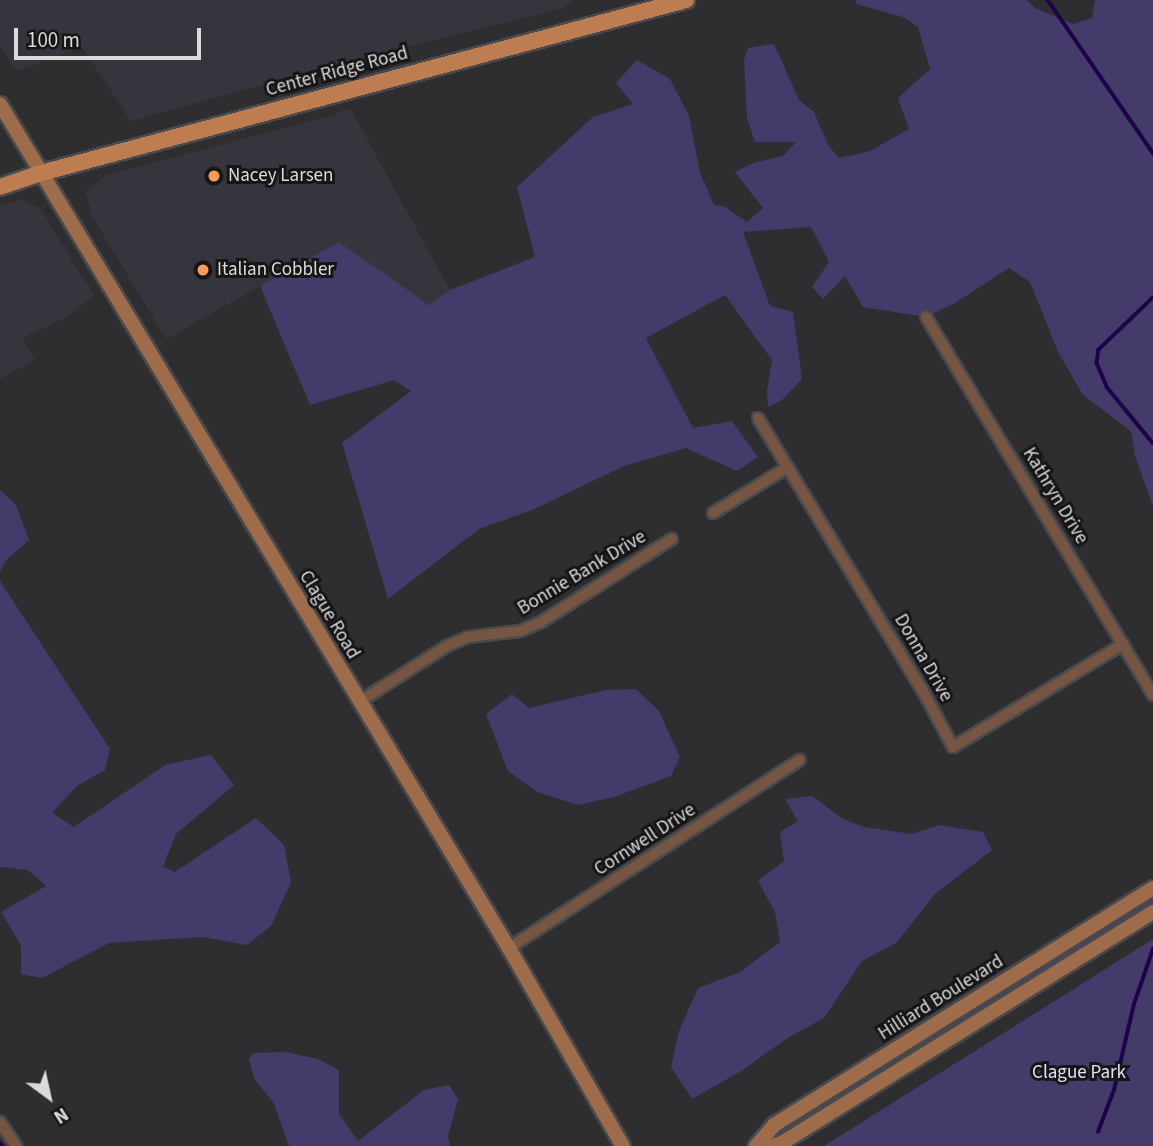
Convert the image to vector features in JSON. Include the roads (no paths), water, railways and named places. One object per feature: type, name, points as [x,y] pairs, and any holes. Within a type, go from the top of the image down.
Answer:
[{"type":"main road","name":"Center Ridge Road","points":[[0,187],[41,173],[686,0]]},
{"type":"main road","name":"Clague Road","points":[[0,104],[509,948],[623,1146]]},
{"type":"main road","name":"Hilliard Boulevard","points":[[756,1146],[774,1125],[1153,888]]},
{"type":"main road","name":"Hilliard Boulevard","points":[[772,1146],[782,1143],[1153,912]]},
{"type":"street","name":"Kathryn Drive","points":[[926,317],[1153,695]]},
{"type":"street","name":"Donna Drive","points":[[758,418],[925,695],[953,747],[1123,643]]},
{"type":"street","points":[[713,513],[788,467]]},
{"type":"street","name":"Bonnie Bank Drive","points":[[359,702],[447,646],[468,637],[520,631],[541,622],[672,539]]},
{"type":"street","name":"Cornwell Drive","points":[[509,948],[800,760]]},
{"type":"street","points":[[0,1122],[16,1146]]},
{"type":"waterway","points":[[1048,0],[1153,153]]},
{"type":"waterway","points":[[1153,298],[1099,350],[1097,363],[1107,387],[1153,443]]},
{"type":"waterway","points":[[1098,1132],[1114,1090],[1134,1004],[1153,949]]},
{"type":"place","name":"Nacey Larsen","points":[[214,176]]},
{"type":"place","name":"Italian Cobbler","points":[[203,270]]},
{"type":"park label","name":"Clague Park","points":[[1079,1073]]}]
